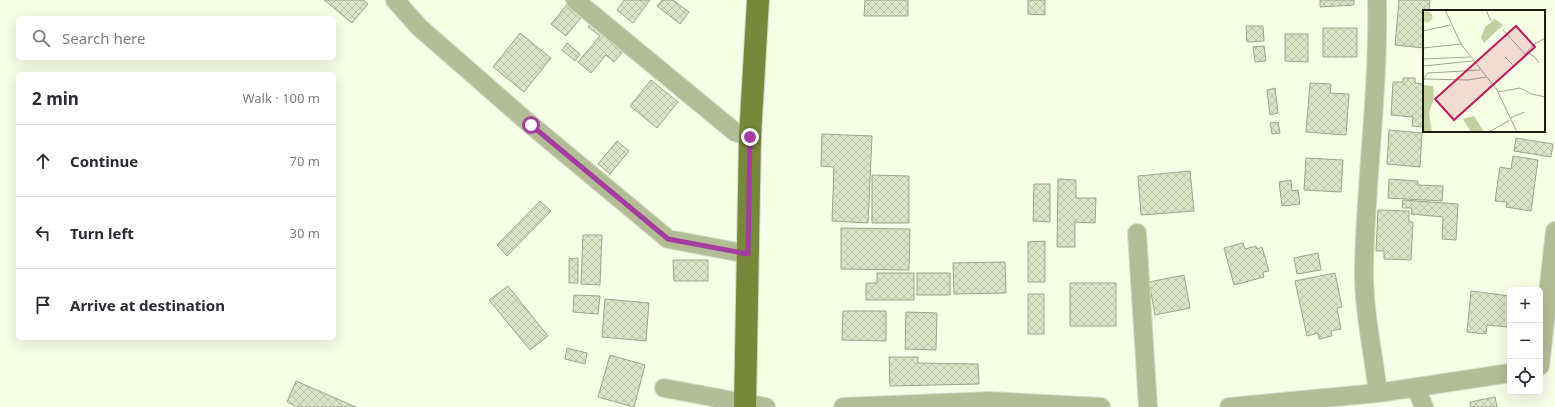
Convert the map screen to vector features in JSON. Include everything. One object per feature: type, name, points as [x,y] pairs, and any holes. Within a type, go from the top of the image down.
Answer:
[{"type":"main road","points":[[752,406],[748,254],[750,137],[758,0]]},
{"type":"street","points":[[395,0],[419,28],[531,125],[668,239],[748,254]]},
{"type":"street","points":[[575,0],[735,132],[750,137]]},
{"type":"street","points":[[1377,0],[1378,50],[1364,268],[1367,309],[1378,393]]},
{"type":"street","points":[[1541,359],[1555,231]]},
{"type":"street","points":[[1137,233],[1148,407]]},
{"type":"street","points":[[1543,368],[1555,370]]},
{"type":"street","points":[[1229,407],[1378,393],[1507,373]]},
{"type":"street","points":[[664,388],[752,406]]},
{"type":"street","points":[[1416,388],[1424,407]]},
{"type":"street","points":[[843,407],[990,402],[1101,407]]},
{"type":"building","points":[[324,0],[363,0],[368,4],[352,23]]},
{"type":"building","points":[[624,0],[650,0],[633,23],[617,10]]},
{"type":"building","points":[[662,0],[673,0],[689,12],[680,24],[657,6]]},
{"type":"building","points":[[865,0],[908,0],[908,16],[864,16]]},
{"type":"building","points":[[1028,0],[1045,0],[1045,15],[1028,14]]},
{"type":"building","points":[[1320,0],[1354,0],[1354,5],[1320,7]]},
{"type":"building","points":[[1399,0],[1430,0],[1429,10],[1423,10],[1423,48],[1395,45]]},
{"type":"building","points":[[570,1],[585,13],[566,36],[551,24]]},
{"type":"building","points":[[594,20],[627,47],[614,62],[606,55],[591,73],[578,62],[600,36],[588,27]]},
{"type":"building","points":[[1246,26],[1263,26],[1264,41],[1247,42]]},
{"type":"building","points":[[1323,28],[1357,28],[1357,57],[1323,57]]},
{"type":"building","points":[[520,33],[551,58],[524,92],[493,67]]},
{"type":"building","points":[[1285,34],[1308,34],[1308,62],[1285,61]]},
{"type":"building","points":[[567,43],[580,54],[575,61],[562,50]]},
{"type":"building","points":[[1264,46],[1266,61],[1255,62],[1253,47]]},
{"type":"building","points":[[1403,78],[1415,78],[1415,83],[1423,84],[1423,127],[1412,126],[1413,117],[1391,115],[1393,82],[1403,82]]},
{"type":"building","points":[[651,80],[678,102],[657,128],[630,106]]},
{"type":"building","points":[[1310,83],[1331,84],[1330,93],[1349,94],[1346,135],[1306,132]]},
{"type":"building","points":[[1275,88],[1278,113],[1270,115],[1267,90]]},
{"type":"building","points":[[1278,122],[1280,133],[1272,134],[1270,123]]},
{"type":"building","points":[[1389,130],[1422,133],[1420,167],[1387,164]]},
{"type":"building","points":[[822,134],[872,136],[868,223],[832,221],[834,167],[821,166]]},
{"type":"building","points":[[1516,138],[1553,144],[1551,157],[1514,151]]},
{"type":"building","points":[[617,141],[629,151],[610,174],[598,164]]},
{"type":"building","points":[[1513,156],[1538,160],[1531,211],[1506,207],[1507,202],[1495,201],[1500,167],[1511,169]]},
{"type":"building","points":[[1306,158],[1343,160],[1341,192],[1304,190]]},
{"type":"building","points":[[1190,171],[1194,211],[1141,215],[1138,176]]},
{"type":"building","points":[[872,175],[909,176],[909,223],[872,223]]},
{"type":"building","points":[[1058,179],[1076,180],[1076,198],[1096,198],[1095,223],[1075,222],[1075,247],[1057,247]]},
{"type":"building","points":[[1389,179],[1418,181],[1418,185],[1443,186],[1442,201],[1388,198]]},
{"type":"building","points":[[1291,180],[1292,191],[1298,190],[1300,204],[1282,206],[1279,182]]},
{"type":"building","points":[[1034,184],[1050,184],[1050,222],[1033,221]]},
{"type":"building","points":[[1403,200],[1458,204],[1456,240],[1442,239],[1443,217],[1411,214],[1412,208],[1402,208]]},
{"type":"building","points":[[540,201],[551,211],[507,256],[497,245]]},
{"type":"building","points":[[1378,210],[1409,211],[1409,222],[1413,222],[1411,260],[1384,259],[1384,251],[1376,251]]},
{"type":"building","points":[[841,228],[910,229],[909,270],[841,269]]},
{"type":"building","points":[[583,235],[602,235],[600,285],[581,284]]},
{"type":"building","points":[[1045,241],[1045,282],[1028,282],[1028,242]]},
{"type":"building","points":[[1243,243],[1245,249],[1256,246],[1257,249],[1262,247],[1269,271],[1263,272],[1264,277],[1234,285],[1224,248]]},
{"type":"building","points":[[1318,253],[1321,270],[1297,274],[1294,258]]},
{"type":"building","points":[[578,258],[578,283],[569,283],[569,259]]},
{"type":"building","points":[[673,260],[708,260],[708,281],[674,281]]},
{"type":"building","points":[[1005,262],[1006,293],[954,294],[953,263]]},
{"type":"building","points":[[877,273],[914,273],[914,300],[866,300],[866,283],[877,283]]},
{"type":"building","points":[[917,273],[950,273],[950,295],[917,295]]},
{"type":"building","points":[[1335,273],[1342,307],[1337,308],[1341,329],[1331,331],[1332,336],[1319,339],[1318,333],[1307,336],[1295,281]]},
{"type":"building","points":[[1184,275],[1190,308],[1155,315],[1149,282]]},
{"type":"building","points":[[1070,283],[1116,283],[1116,326],[1070,326]]},
{"type":"building","points":[[508,286],[548,336],[530,350],[489,300]]},
{"type":"building","points":[[1471,291],[1507,296],[1507,327],[1487,325],[1486,334],[1467,332]]},
{"type":"building","points":[[1028,294],[1044,294],[1044,334],[1028,334]]},
{"type":"building","points":[[574,295],[600,296],[598,314],[573,312]]},
{"type":"building","points":[[605,299],[649,303],[646,341],[602,337]]},
{"type":"building","points":[[843,311],[886,311],[886,341],[842,340]]},
{"type":"building","points":[[906,312],[937,313],[936,350],[905,349]]},
{"type":"building","points":[[567,348],[587,353],[585,364],[565,359]]},
{"type":"building","points":[[610,355],[645,365],[634,407],[598,397]]},
{"type":"building","points":[[889,357],[918,357],[918,363],[978,364],[979,384],[890,386]]},
{"type":"building","points":[[296,381],[356,407],[297,407],[287,402]]},
{"type":"building","points":[[1495,397],[1497,407],[1471,407],[1470,402]]},
{"type":"route","points":[[531,125],[668,239],[748,254],[750,137]]}]
